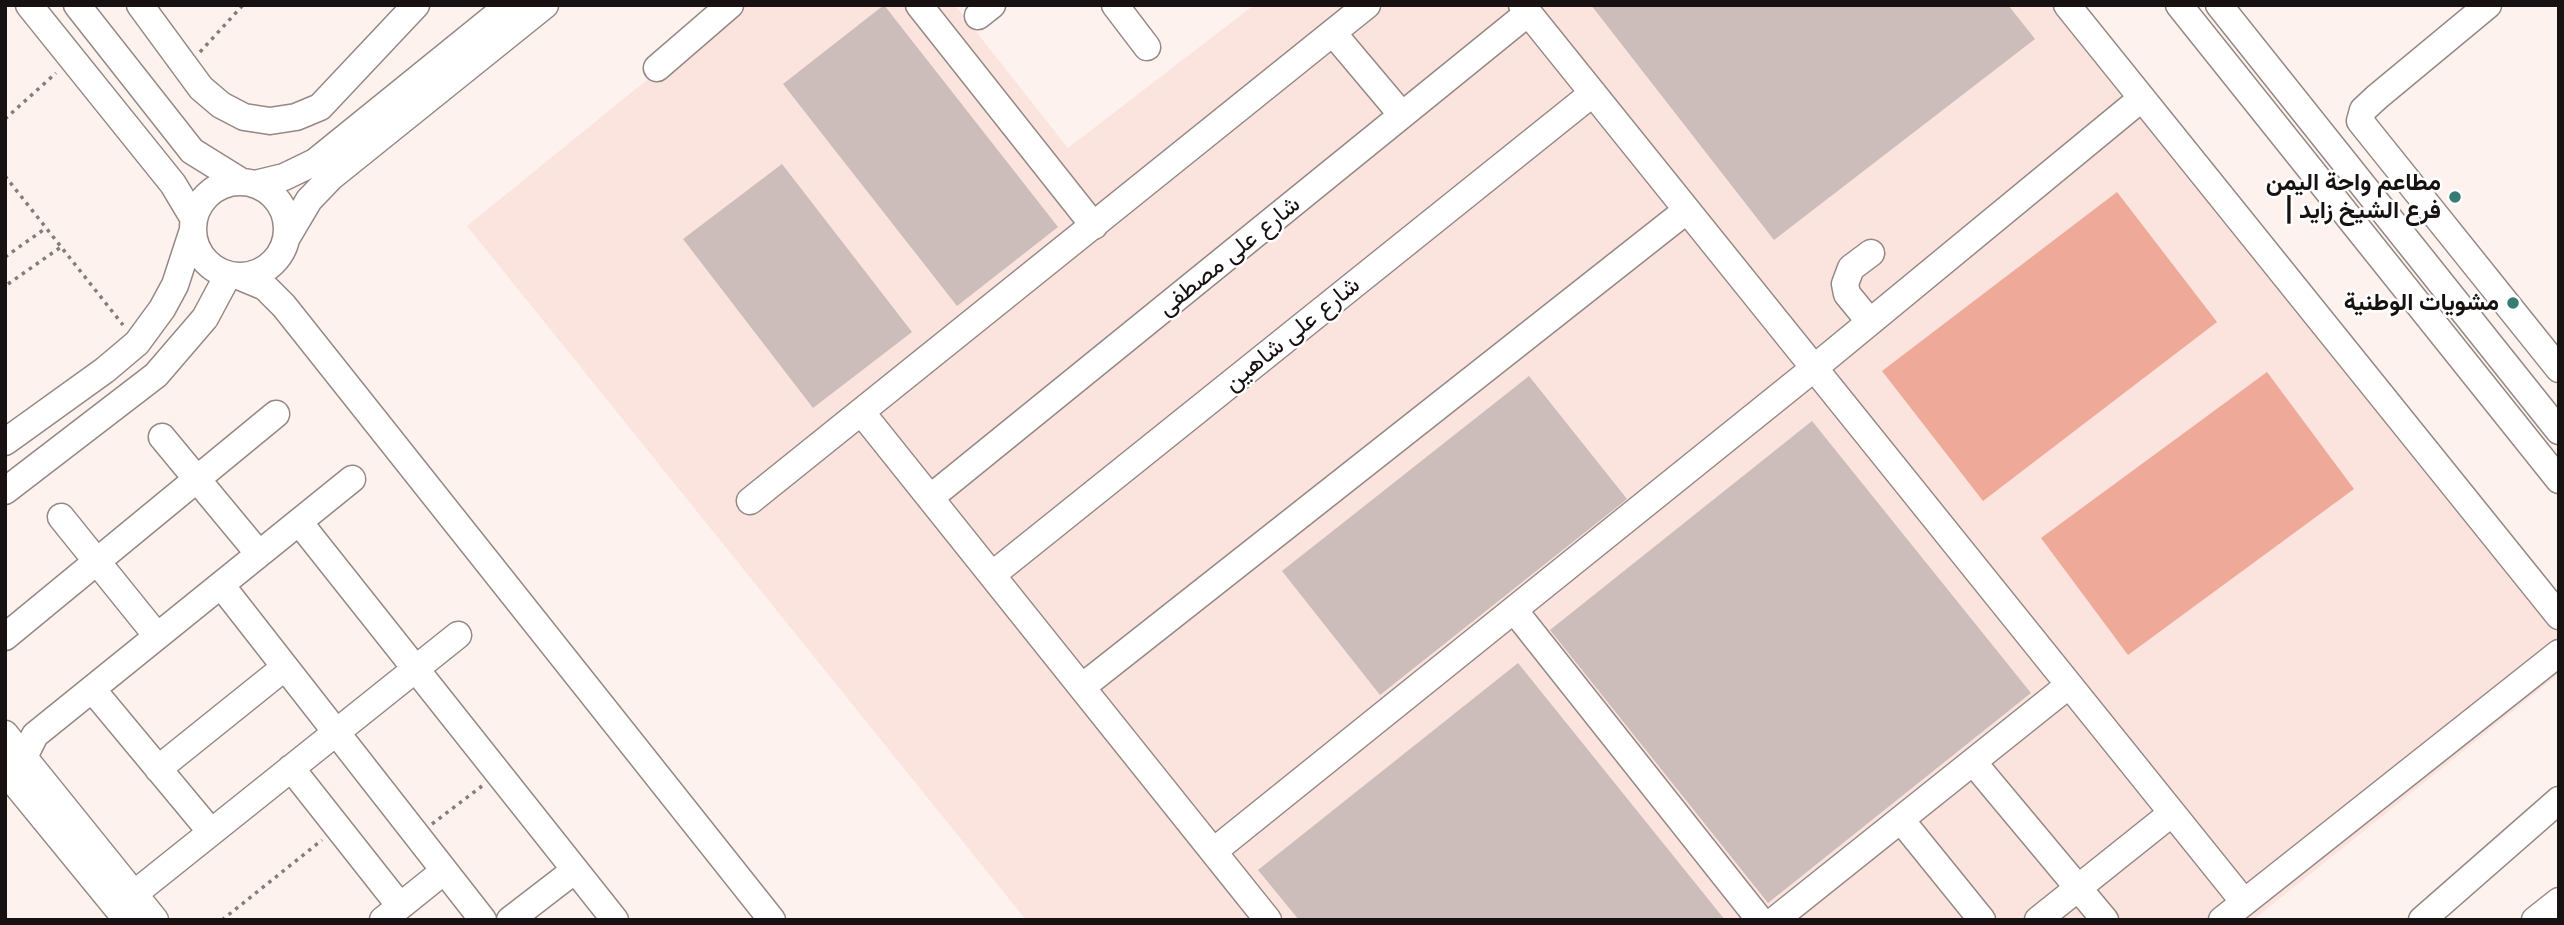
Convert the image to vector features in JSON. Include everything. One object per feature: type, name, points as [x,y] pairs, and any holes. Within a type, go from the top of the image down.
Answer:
[{"type":"street","points":[[29,5],[164,172],[193,226],[203,259],[234,276],[265,288],[284,306],[772,920]]},
{"type":"street","points":[[77,5],[192,151],[267,190],[284,211],[287,237]]},
{"type":"street","points":[[140,5],[188,65],[201,88],[221,105],[244,117],[270,121],[296,117],[320,107],[416,5]]},
{"type":"street","points":[[5,442],[106,370],[137,343],[162,309],[175,285],[193,226],[206,196],[229,183],[249,183],[297,171],[331,150],[509,5]]},
{"type":"street","points":[[5,491],[137,391],[174,358],[234,276],[266,269],[284,249],[287,237],[319,189],[545,5]]},
{"type":"street","points":[[657,68],[730,5]]},
{"type":"street","points":[[919,5],[1094,226]]},
{"type":"street","points":[[1115,5],[1147,47]]},
{"type":"street","points":[[750,501],[1367,5]]},
{"type":"street","points":[[2067,5],[2559,616]]},
{"type":"street","points":[[2179,5],[2559,480]]},
{"type":"street","points":[[2219,5],[2559,431]]},
{"type":"street","points":[[2488,5],[2377,97],[2363,110],[2360,121],[2559,369]]},
{"type":"street","points":[[1525,9],[2244,902]]},
{"type":"street","name":"شارع على مصطفى","points":[[930,498],[1402,116],[1525,9]]},
{"type":"street","points":[[1333,33],[1402,116]]},
{"type":"street","name":"شارع على شاهين","points":[[992,575],[1592,93]]},
{"type":"street","points":[[1213,851],[1813,369],[2142,98]]},
{"type":"street","points":[[164,172],[185,164],[192,151]]},
{"type":"street","points":[[297,171],[303,182],[319,189]]},
{"type":"street","points":[[1082,688],[1687,210]]},
{"type":"street","points":[[1870,322],[1847,294],[1845,284],[1851,268],[1871,253]]},
{"type":"street","points":[[862,413],[1268,920]]},
{"type":"street","points":[[5,637],[276,414]]},
{"type":"street","points":[[36,419],[58,449]]},
{"type":"street","points":[[162,437],[260,554]]},
{"type":"street","points":[[11,769],[35,735],[352,479]]},
{"type":"street","points":[[61,517],[157,636]]},
{"type":"street","points":[[299,522],[615,920]]},
{"type":"street","points":[[221,585],[483,920]]},
{"type":"street","points":[[1514,610],[1760,920]]},
{"type":"street","points":[[134,894],[458,635]]},
{"type":"street","points":[[2222,920],[2559,653]]},
{"type":"street","points":[[158,769],[285,667]]},
{"type":"street","points":[[1775,920],[2069,685]]},
{"type":"street","points":[[92,689],[211,832]]},
{"type":"street","points":[[5,734],[11,769],[127,920]]},
{"type":"street","points":[[1973,762],[2105,920]]},
{"type":"street","points":[[291,768],[338,827],[392,913],[444,871]]},
{"type":"street","points":[[11,769],[134,894],[155,920]]},
{"type":"street","points":[[2422,920],[2559,800]]},
{"type":"street","points":[[2038,920],[2172,813]]},
{"type":"street","points":[[1900,820],[1982,920]]},
{"type":"street","points":[[509,920],[575,870]]},
{"type":"street","points":[[2535,920],[2559,901]]},
{"type":"path","points":[[188,65],[243,5]]},
{"type":"path","points":[[5,119],[72,58]]},
{"type":"path","points":[[5,176],[137,343]]},
{"type":"path","points":[[5,257],[46,228]]},
{"type":"path","points":[[8,284],[61,247]]},
{"type":"path","points":[[417,836],[498,773]]},
{"type":"path","points":[[222,920],[338,827]]},
{"type":"shaded area","points":[[739,5],[955,5],[1068,148],[1254,5],[2075,5],[2559,604],[2559,674],[2253,920],[1026,920],[467,226]]},
{"type":"shaded area","points":[[2117,192],[2217,322],[1983,501],[1882,371]]},
{"type":"shaded area","points":[[2267,372],[2354,489],[2128,655],[2041,538]]},
{"type":"building","points":[[884,5],[1058,227],[957,306],[783,84]]},
{"type":"building","points":[[1591,5],[2008,5],[2035,39],[1774,240]]},
{"type":"building","points":[[782,164],[912,332],[813,408],[683,239]]},
{"type":"building","points":[[1529,376],[1627,499],[1380,695],[1282,571]]},
{"type":"building","points":[[1812,421],[2031,693],[1768,903],[1550,630]]},
{"type":"building","points":[[1518,663],[1725,920],[1299,920],[1258,870]]},
{"type":"place","name":"مطاعم واحة اليمن | فرع الشيخ زايد","points":[[2455,197]]},
{"type":"place","name":"مشويات الوطنية","points":[[2513,303]]}]
